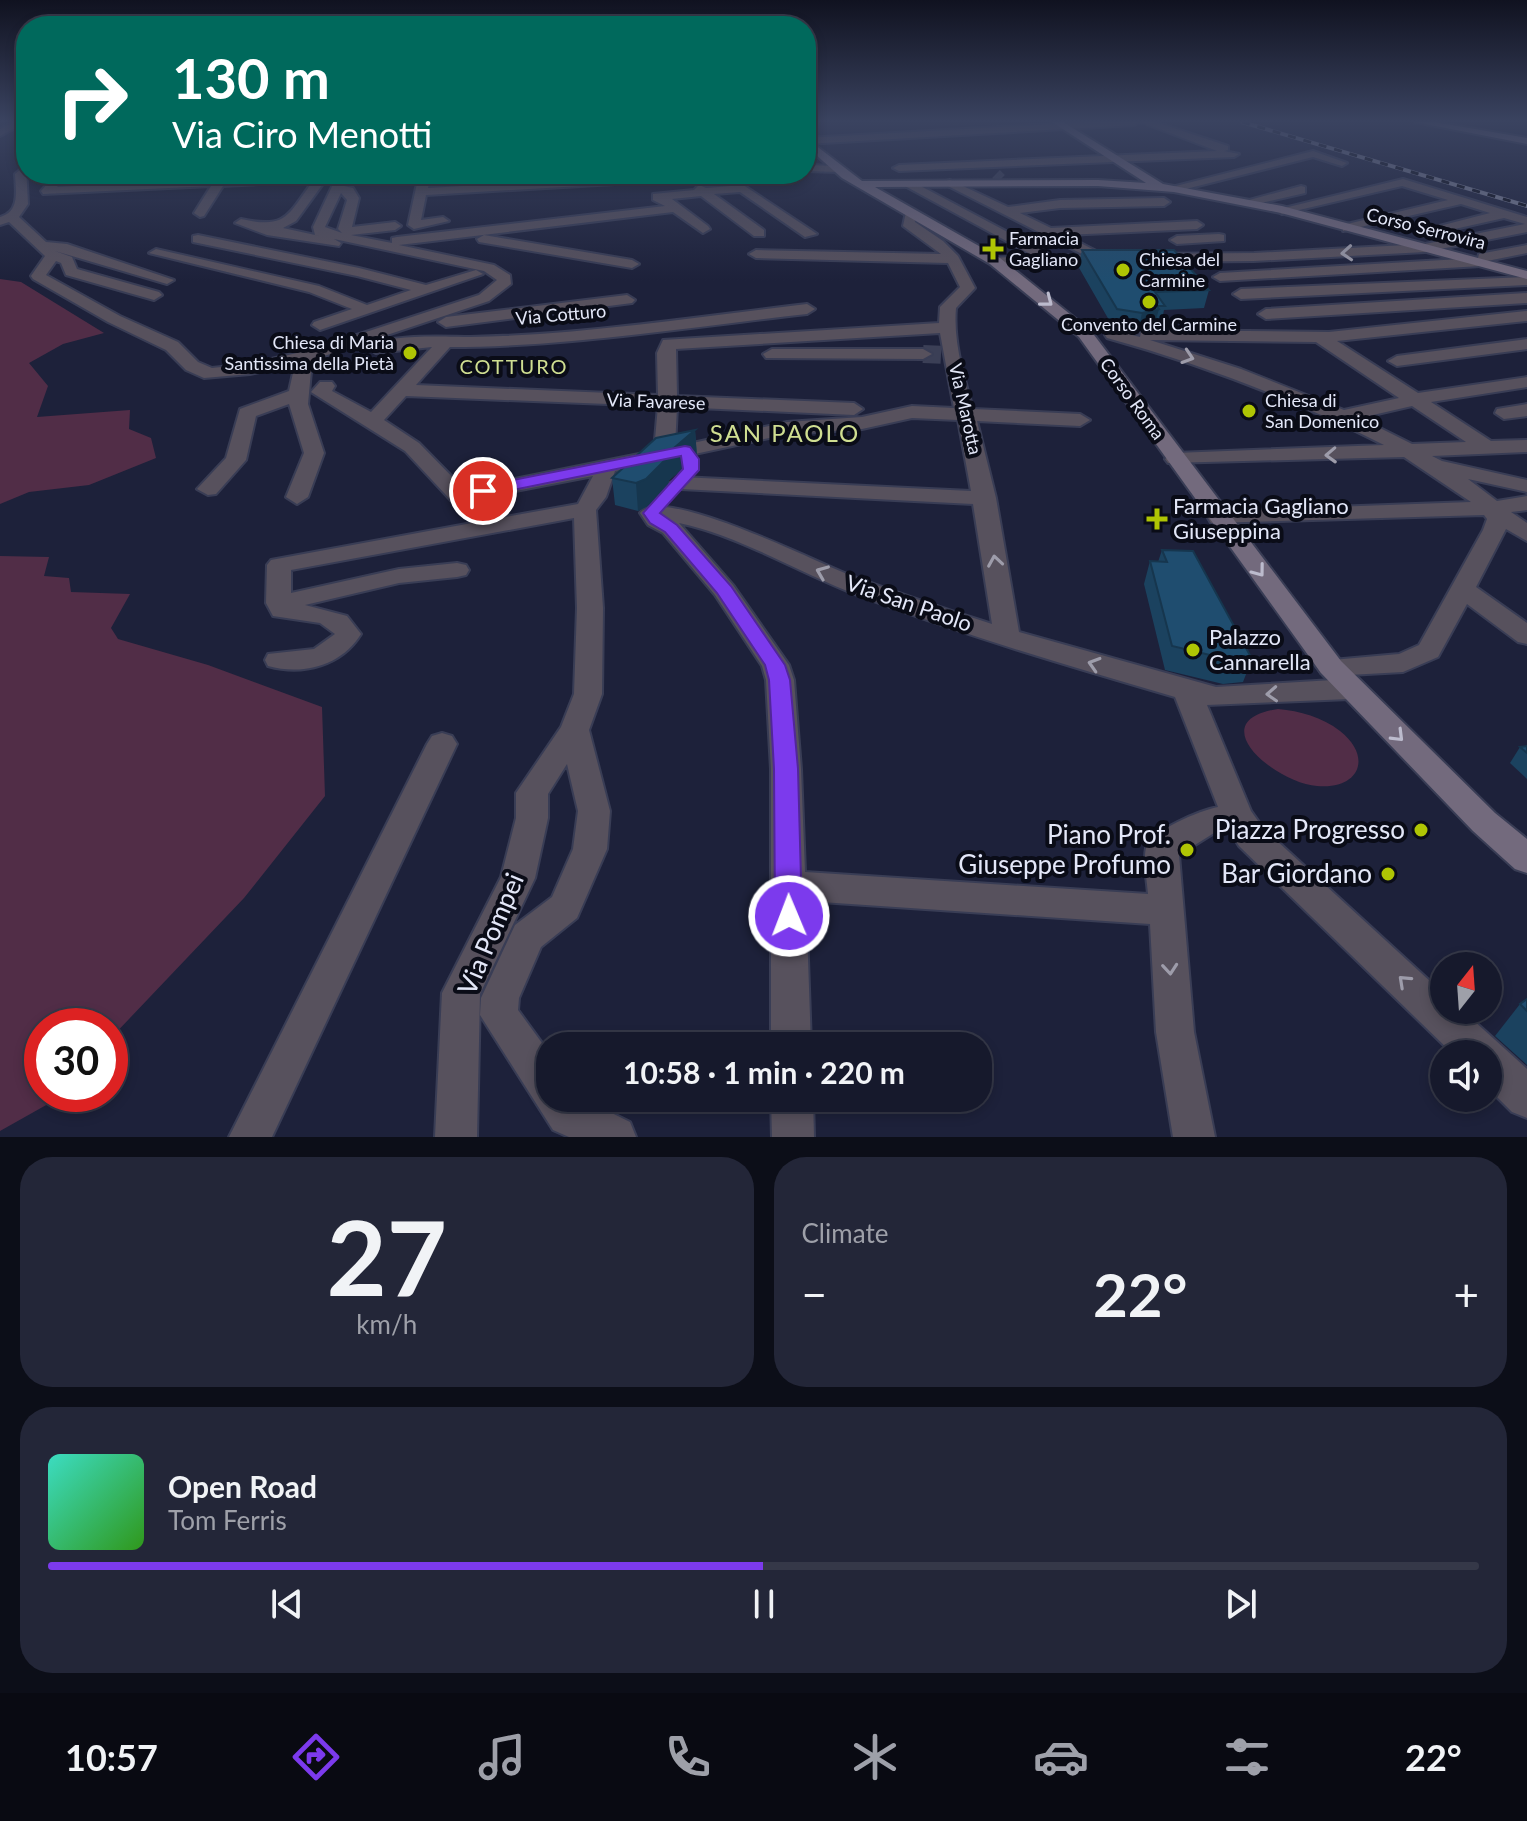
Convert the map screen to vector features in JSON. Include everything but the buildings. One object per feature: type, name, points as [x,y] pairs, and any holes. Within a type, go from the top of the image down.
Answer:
[{"type":"main road","name":"Corso Roma","points":[[847,175],[910,215],[995,261],[1085,334],[1341,679],[1484,822],[1527,859]]},
{"type":"main road","name":"Corso Serrovira","points":[[859,184],[950,183],[997,175]]},
{"type":"main road","name":"Corso Serrovira","points":[[998,175],[1174,188],[1401,237],[1430,247]]},
{"type":"main road","points":[[1144,175],[1159,186]]},
{"type":"main road","name":"Corso Serrovira","points":[[1352,227],[1483,260],[1526,275]]},
{"type":"street","points":[[1174,188],[1226,175]]},
{"type":"street","points":[[1356,175],[1390,184],[1412,185],[1527,221]]},
{"type":"street","points":[[950,183],[1074,243],[1100,259]]},
{"type":"street","points":[[21,184],[22,204],[6,220],[47,251],[67,260],[71,272],[154,295]]},
{"type":"street","points":[[51,184],[47,188],[54,192],[179,184]]},
{"type":"street","points":[[103,190],[109,184]]},
{"type":"street","points":[[200,213],[219,184]]},
{"type":"street","points":[[236,246],[292,218],[317,184]]},
{"type":"street","points":[[339,184],[319,227],[320,232],[489,268],[505,278]]},
{"type":"street","points":[[344,184],[349,191],[348,196],[353,198],[345,229],[395,226]]},
{"type":"street","points":[[423,184],[414,225],[535,211]]},
{"type":"street","points":[[460,205],[464,184]]},
{"type":"street","points":[[422,192],[488,184]]},
{"type":"street","points":[[507,201],[508,184]]},
{"type":"street","points":[[524,184],[553,191],[661,197],[742,188]]},
{"type":"street","points":[[553,191],[594,184]]},
{"type":"street","points":[[658,184],[661,197],[703,229]]},
{"type":"street","points":[[693,184],[759,233]]},
{"type":"street","points":[[737,184],[810,234]]},
{"type":"street","points":[[909,184],[1050,259]]},
{"type":"street","points":[[1282,210],[1390,184]]},
{"type":"street","points":[[1074,243],[1219,238],[1144,185]]},
{"type":"street","points":[[153,197],[162,186]]},
{"type":"street","points":[[1248,202],[1318,186]]},
{"type":"street","points":[[1214,195],[1240,188]]},
{"type":"street","points":[[1386,201],[1428,190]]},
{"type":"street","points":[[985,199],[1164,202]]},
{"type":"street","points":[[1009,211],[1120,200]]},
{"type":"street","points":[[1352,227],[1461,200]]},
{"type":"street","points":[[330,236],[396,242],[677,208]]},
{"type":"street","points":[[1316,219],[1344,211]]},
{"type":"street","points":[[1029,221],[1085,215],[1180,213]]},
{"type":"street","points":[[1401,237],[1504,214]]},
{"type":"street","points":[[667,348],[945,328],[948,307],[968,288],[948,251],[908,223],[910,215]]},
{"type":"street","points":[[241,223],[505,278]]},
{"type":"street","points":[[1051,232],[1197,225]]},
{"type":"street","points":[[995,261],[1197,258],[1430,247],[1527,228]]},
{"type":"street","points":[[458,234],[632,264]]},
{"type":"street","points":[[198,239],[426,290]]},
{"type":"street","points":[[780,241],[948,251]]},
{"type":"street","points":[[47,251],[62,247],[167,280]]},
{"type":"street","points":[[1220,277],[1483,260],[1527,249]]},
{"type":"street","points":[[47,251],[38,276],[114,319],[172,346],[192,366],[210,374],[311,356],[412,324],[484,298],[504,284],[505,278]]},
{"type":"street","points":[[756,254],[948,251]]},
{"type":"street","points":[[156,253],[314,289],[367,310]]},
{"type":"street","points":[[1197,258],[1297,337]]},
{"type":"street","points":[[320,325],[476,274]]},
{"type":"street","points":[[1241,294],[1526,275]]},
{"type":"street","points":[[1266,314],[1527,298]]},
{"type":"street","name":"Via Cotturo","points":[[412,324],[627,300]]},
{"type":"street","name":"Via Cotturo","points":[[311,356],[350,353],[397,344],[667,326],[807,309]]},
{"type":"street","points":[[1085,334],[1320,337],[1527,316]]},
{"type":"street","name":"Via Marotta","points":[[945,328],[964,414],[973,438],[1007,638]]},
{"type":"street","points":[[1113,335],[1188,356],[1340,417],[1430,463],[1527,534]]},
{"type":"street","points":[[1320,337],[1488,448]]},
{"type":"street","points":[[373,421],[445,343]]},
{"type":"street","points":[[1397,361],[1527,344]]},
{"type":"street","points":[[667,348],[923,354]]},
{"type":"street","points":[[667,348],[668,403],[675,453]]},
{"type":"street","points":[[297,497],[314,453],[301,424],[298,394],[304,369],[311,356]]},
{"type":"street","points":[[1340,417],[1417,399],[1527,382]]},
{"type":"street","points":[[326,386],[320,392],[412,447],[489,527]]},
{"type":"street","name":"Via Favarese","points":[[400,390],[912,412]]},
{"type":"street","points":[[208,489],[236,460],[247,413],[298,394]]},
{"type":"street","points":[[1504,413],[1527,410]]},
{"type":"street","points":[[459,496],[787,428],[862,423],[912,412],[1080,420]]},
{"type":"street","points":[[1175,459],[1527,446]]},
{"type":"street","points":[[675,453],[691,459],[691,470],[651,513],[656,520],[671,528],[724,590],[775,665],[780,680],[786,769],[791,1032]]},
{"type":"street","points":[[1430,463],[1527,486]]},
{"type":"street","points":[[278,660],[315,658],[334,652],[348,634],[346,627],[337,620],[282,610],[279,603],[279,565],[585,509],[595,497],[607,466]]},
{"type":"street","points":[[1458,472],[1527,470]]},
{"type":"street","points":[[681,483],[985,498]]},
{"type":"street","points":[[1219,518],[1491,508],[1527,503]]},
{"type":"street","name":"Via San Paolo","points":[[651,513],[690,519],[823,573],[1007,638],[1178,689],[1216,697],[1341,679],[1403,663],[1429,651],[1494,530],[1498,519],[1491,508]]},
{"type":"street","name":"Via Pompei","points":[[456,1137],[461,993],[518,878],[532,818],[532,793],[574,730],[588,694],[590,608],[585,509]]},
{"type":"street","points":[[279,603],[399,576],[457,570]]},
{"type":"street","points":[[1463,589],[1527,636]]},
{"type":"street","points":[[1178,689],[1237,816],[1251,837],[1466,1040]]},
{"type":"street","points":[[536,1069],[499,1015],[500,998],[528,936],[565,907],[590,849],[594,811],[574,730]]},
{"type":"street","points":[[250,1137],[442,744]]},
{"type":"street","points":[[1194,1137],[1175,1032],[1162,849],[1206,822],[1237,816]]},
{"type":"street","points":[[788,885],[1164,901]]},
{"type":"street","points":[[1502,1073],[1527,1097]]},
{"type":"street","points":[[566,1112],[615,1137]]},
{"type":"street","points":[[792,1112],[793,1137]]},
{"type":"shaded area","points":[[0,279],[21,282],[104,333],[63,344],[29,363],[48,386],[37,417],[130,410],[129,429],[151,438],[156,458],[89,485],[29,492],[0,504]]},
{"type":"shaded area","points":[[0,556],[49,557],[44,576],[69,578],[71,592],[130,594],[111,628],[118,639],[208,665],[322,707],[325,796],[244,898],[128,1020],[128,1008],[24,1008],[24,1112],[34,1112],[0,1131]]},
{"type":"shaded area","points":[[1278,709],[1310,716],[1340,731],[1357,752],[1357,770],[1343,783],[1317,786],[1300,782],[1266,763],[1245,738],[1245,726],[1256,716]]},
{"type":"tunnel","points":[[997,175],[1001,179]]},
{"type":"tunnel","points":[[923,354],[945,355]]},
{"type":"railway","points":[[1422,175],[1527,206]]},
{"type":"place","name":"Farmacia Gagliano","points":[[993,249]]},
{"type":"place","name":"Chiesa del Carmine","points":[[1123,270]]},
{"type":"place","name":"Convento del Carmine","points":[[1149,302]]},
{"type":"place","name":"Chiesa di Maria Santissima della Pietà","points":[[410,353]]},
{"type":"place","name":"Chiesa di San Domenico","points":[[1249,411]]},
{"type":"place","name":"Farmacia Gagliano Giuseppina","points":[[1157,519]]},
{"type":"place","name":"Palazzo Cannarella","points":[[1193,650]]},
{"type":"place","name":"Piazza Progresso","points":[[1421,830]]},
{"type":"place","name":"Piano Prof. Giuseppe Profumo","points":[[1187,850]]},
{"type":"place","name":"Bar Giordano","points":[[1388,874]]},
{"type":"district","name":"COTTURO","points":[[514,367]]},
{"type":"district","name":"SAN PAOLO","points":[[785,434]]},
{"type":"route","points":[[483,491],[685,451],[691,459],[691,470],[651,513],[656,520],[671,528],[724,590],[775,665],[780,680],[786,769],[789,916]]}]
